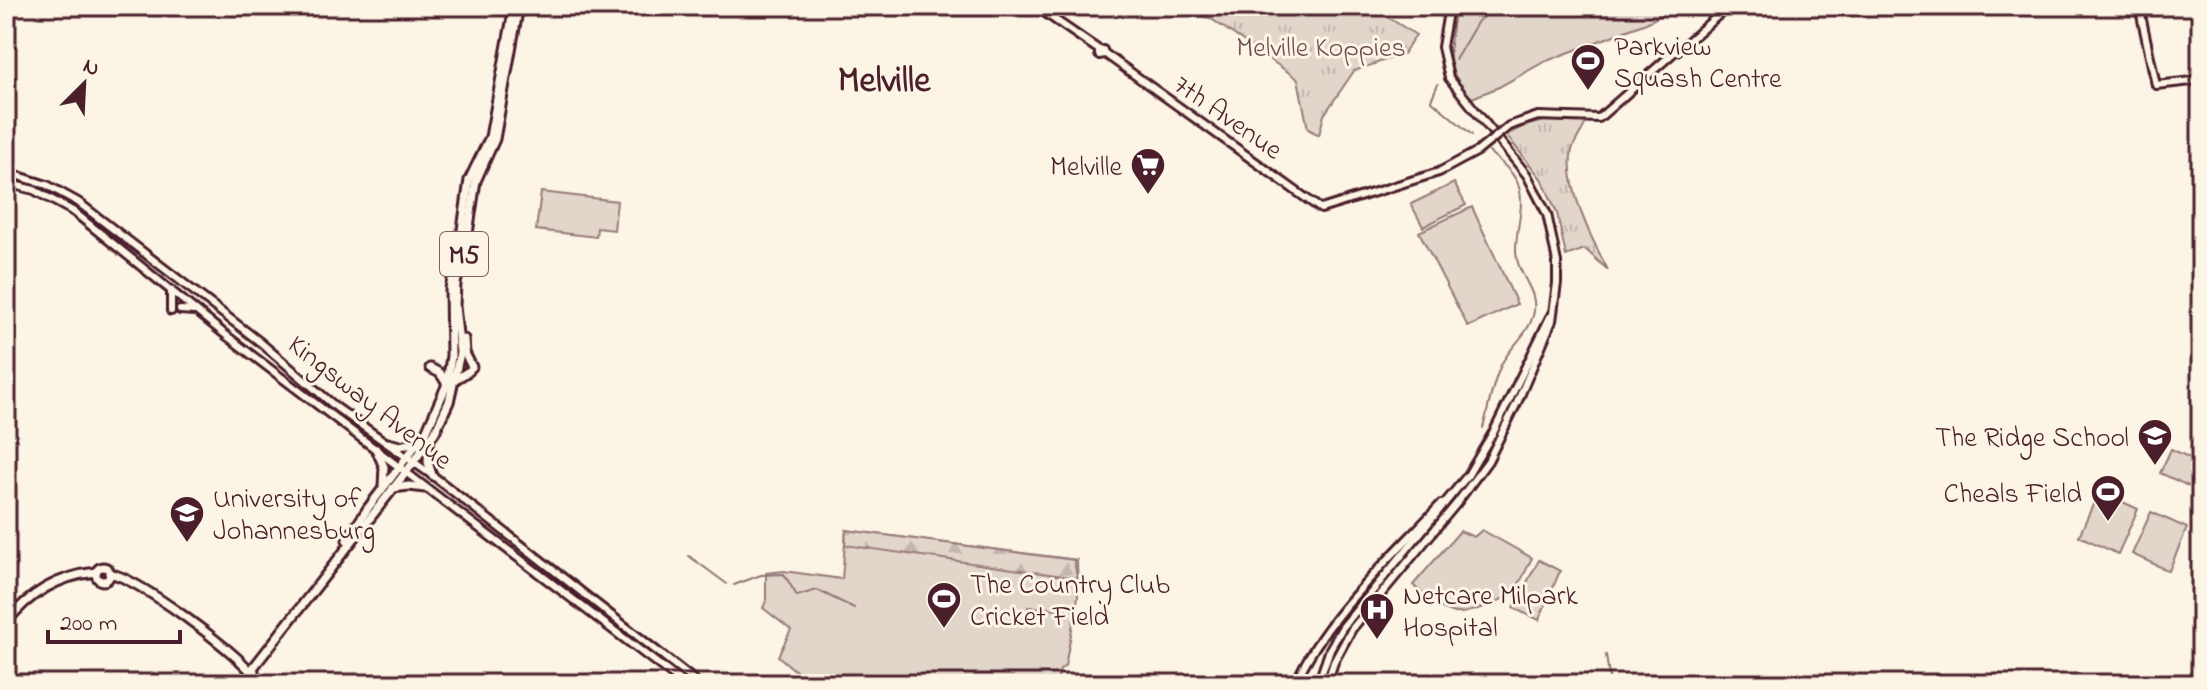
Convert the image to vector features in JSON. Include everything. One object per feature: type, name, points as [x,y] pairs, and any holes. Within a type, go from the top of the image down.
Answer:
[{"type":"main road","name":"M5","points":[[424,441],[447,384],[452,350],[450,295],[472,180],[490,137],[516,6]]},
{"type":"main road","name":"7th Avenue","points":[[1035,6],[1325,207],[1439,172],[1478,151],[1509,126],[1538,116],[1599,118],[1729,6]]},
{"type":"main road","points":[[1327,684],[1334,662],[1352,629],[1462,497],[1488,461],[1544,344],[1552,314],[1557,262],[1547,214],[1527,175],[1449,78],[1442,47],[1449,6]]},
{"type":"main road","points":[[2139,6],[2156,85],[2201,80]]},
{"type":"main road","name":"Kingsway Avenue","points":[[6,172],[47,185],[78,202],[260,342],[337,408],[432,475],[699,684]]},
{"type":"main road","name":"M5","points":[[333,564],[355,526],[383,488],[403,469],[442,419],[456,379],[460,353],[456,283],[464,256],[472,180]]},
{"type":"main road","name":"Kingsway Avenue","points":[[6,183],[34,190],[74,212],[197,312],[684,684]]},
{"type":"main road","points":[[171,290],[171,311]]},
{"type":"main road","points":[[180,310],[197,312]]},
{"type":"main road","points":[[1318,684],[1330,649],[1342,628],[1462,484],[1484,449],[1552,314]]},
{"type":"main road","points":[[456,379],[471,369],[463,333],[458,327]]},
{"type":"main road","points":[[430,368],[440,373],[447,384]]},
{"type":"main road","points":[[388,443],[403,446],[424,441],[432,475]]},
{"type":"main road","points":[[376,449],[384,467],[383,488]]},
{"type":"main road","name":"M5","points":[[6,623],[31,595],[54,582],[79,575],[96,574],[101,581],[109,576],[127,580],[157,597],[252,669],[393,488],[403,469]]},
{"type":"main road","points":[[1295,684],[1349,603],[1462,484]]},
{"type":"main road","points":[[393,488],[425,488]]},
{"type":"green space","name":"Melville Koppies","points":[[1122,6],[1370,6],[1416,35],[1403,54],[1354,71],[1324,115],[1319,135],[1308,129],[1298,79],[1210,18]]},
{"type":"green space","points":[[1456,6],[1679,6],[1646,23],[1544,62],[1472,98],[1459,83],[1451,65],[1451,36]]},
{"type":"green space","points":[[1544,121],[1586,122],[1572,150],[1572,179],[1581,212],[1608,270],[1585,249],[1566,256],[1557,213],[1543,181],[1506,135]]},
{"type":"green space","points":[[1454,183],[1466,205],[1423,227],[1411,204]]},
{"type":"green space","points":[[541,192],[617,201],[614,230],[597,228],[596,237],[536,230]]},
{"type":"green space","points":[[1472,207],[1517,304],[1468,327],[1419,232]]},
{"type":"green space","points":[[2171,449],[2201,463],[2201,492],[2160,473]]},
{"type":"green space","name":"Cheals Field","points":[[2099,491],[2138,509],[2118,554],[2079,536]]},
{"type":"green space","points":[[2151,512],[2187,528],[2169,571],[2132,554]]},
{"type":"green space","points":[[846,530],[1077,560],[1078,597],[1065,666],[1060,670],[1056,684],[811,684],[778,656],[791,630],[763,608],[766,573],[784,571],[842,579]]},
{"type":"green space","points":[[846,530],[1074,560],[1077,578],[845,545]]},
{"type":"green space","points":[[1482,530],[1532,558],[1510,595],[1477,609],[1455,613],[1438,606],[1413,585],[1460,531],[1474,537]]},
{"type":"green space","points":[[1539,560],[1560,571],[1539,620],[1513,608]]},
{"type":"waterway","points":[[1455,60],[1478,21],[1497,6]]},
{"type":"waterway","points":[[1438,84],[1431,100],[1472,135]]},
{"type":"waterway","points":[[1483,428],[1499,371],[1527,329],[1534,307],[1531,290],[1517,261],[1521,209],[1518,184],[1489,152]]},
{"type":"waterway","points":[[689,556],[727,584]]},
{"type":"waterway","points":[[734,585],[761,575],[784,574],[797,596],[817,590],[854,608]]},
{"type":"waterway","points":[[1028,607],[1073,610]]},
{"type":"waterway","points":[[1606,655],[1610,684]]},
{"type":"place","name":"Parkview Squash Centre","points":[[1588,92]]},
{"type":"place","name":"Melville","points":[[1148,196]]},
{"type":"place","name":"The Ridge School","points":[[2155,467]]},
{"type":"place","name":"Cheals Field","points":[[2108,523]]},
{"type":"place","name":"University of Johannesburg","points":[[187,544]]},
{"type":"place","name":"The Country Club Cricket Field","points":[[944,630]]},
{"type":"place","name":"Netcare Milpark Hospital","points":[[1377,641]]},
{"type":"district","name":"Melville","points":[[884,78]]}]
